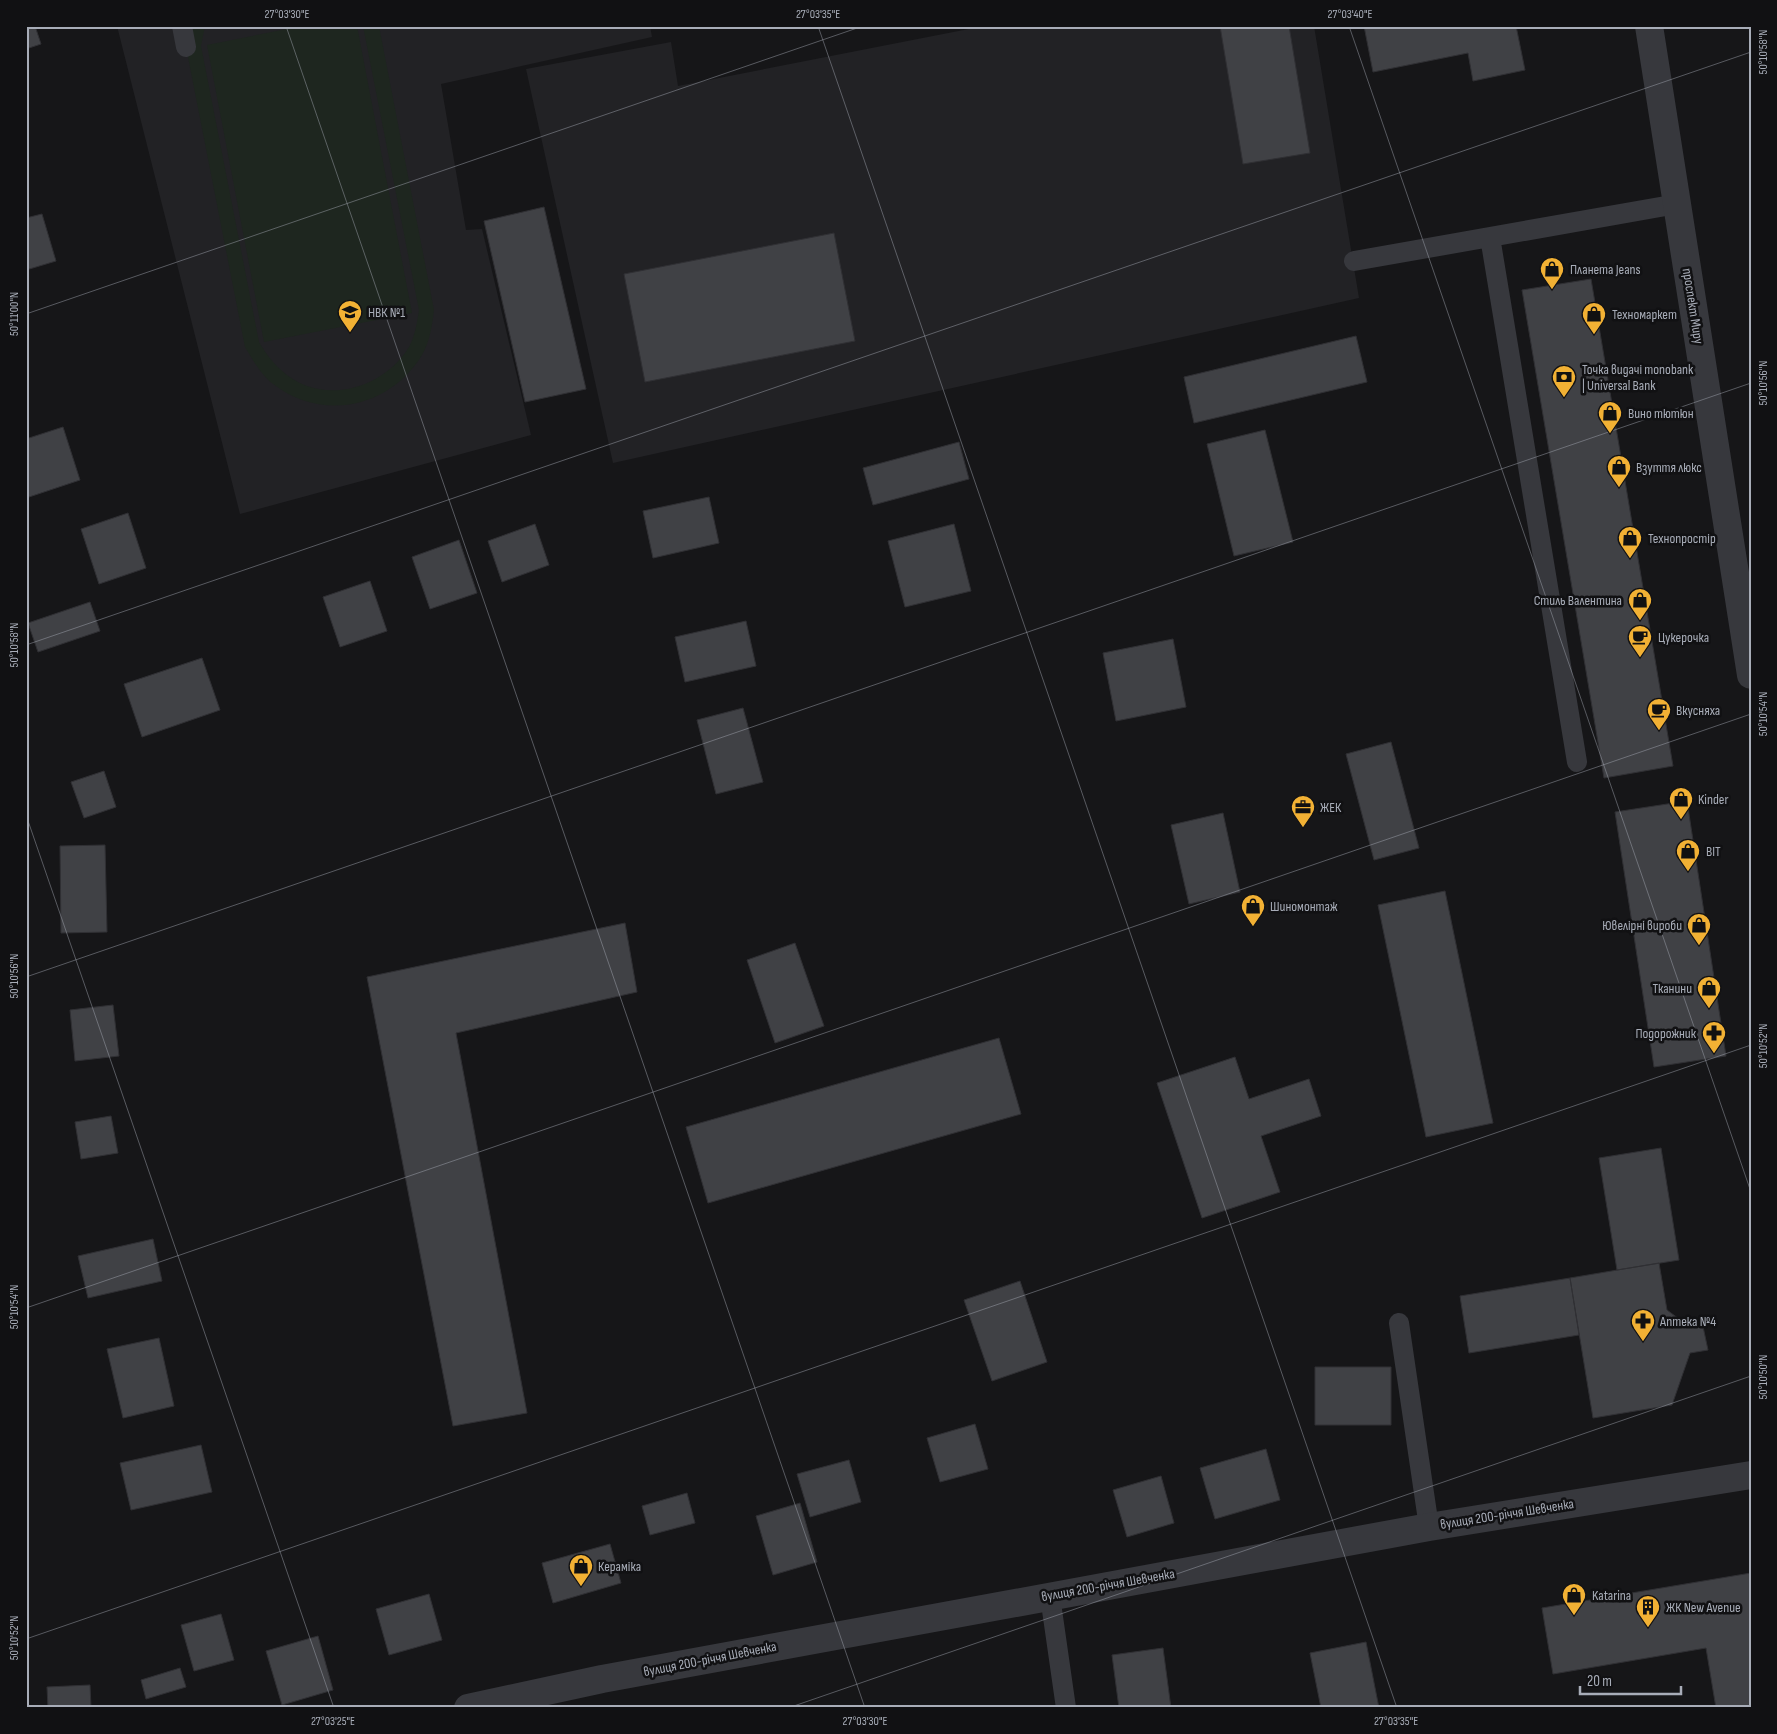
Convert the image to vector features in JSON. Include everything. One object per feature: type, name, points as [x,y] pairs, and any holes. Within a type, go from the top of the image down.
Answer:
[{"type":"street","name":"проспект Миру","points":[[1649,26],[1751,675]]},
{"type":"street","name":"вулиця 200-річчя Шевченка","points":[[468,1708],[612,1677],[1050,1596],[1429,1527],[1751,1474]]},
{"type":"lane","points":[[182,26],[186,47]]},
{"type":"lane","points":[[1354,261],[1677,204]]},
{"type":"lane","points":[[1490,237],[1578,762]]},
{"type":"lane","points":[[1399,1323],[1429,1527]]},
{"type":"lane","points":[[1050,1596],[1066,1708]]},
{"type":"shaded area","name":"НВК №1","points":[[117,26],[650,26],[652,37],[441,84],[466,230],[482,229],[531,435],[240,514]]},
{"type":"shaded area","points":[[189,26],[205,26],[201,46],[259,342],[274,363],[296,381],[313,388],[331,390],[349,389],[367,383],[383,374],[397,362],[411,343],[416,329],[419,310],[363,26],[379,26],[434,310],[429,339],[422,355],[408,373],[392,387],[374,397],[354,404],[333,405],[312,403],[292,396],[264,376],[245,347],[186,47]]},
{"type":"shaded area","points":[[302,26],[357,26],[412,313],[264,342],[207,45]]},
{"type":"shaded area","points":[[984,26],[1314,26],[1359,298],[613,463],[526,69],[671,42],[678,86]]},
{"type":"building","points":[[26,26],[35,26],[41,44],[26,49]]},
{"type":"building","points":[[1220,26],[1289,26],[1310,153],[1243,164]]},
{"type":"building","points":[[1364,26],[1516,26],[1525,70],[1473,81],[1468,53],[1373,72]]},
{"type":"building","points":[[544,207],[586,389],[525,402],[484,221]]},
{"type":"building","points":[[42,214],[56,261],[26,270],[26,218]]},
{"type":"building","points":[[834,233],[855,341],[645,382],[624,274]]},
{"type":"building","points":[[1591,279],[1673,766],[1604,778],[1522,290]]},
{"type":"building","points":[[1356,336],[1367,382],[1194,423],[1184,377]]},
{"type":"building","points":[[63,427],[80,480],[26,498],[26,439]]},
{"type":"building","points":[[1265,430],[1293,542],[1234,556],[1207,444]]},
{"type":"building","points":[[959,442],[969,479],[873,505],[863,468]]},
{"type":"building","points":[[709,497],[719,543],[653,558],[643,511]]},
{"type":"building","points":[[128,513],[146,568],[99,584],[81,529]]},
{"type":"building","points":[[535,524],[549,565],[502,582],[488,541]]},
{"type":"building","points":[[954,524],[971,591],[905,607],[888,541]]},
{"type":"building","points":[[459,540],[477,593],[430,609],[412,557]]},
{"type":"building","points":[[370,581],[387,631],[340,647],[323,597]]},
{"type":"building","points":[[90,602],[100,631],[38,652],[28,623]]},
{"type":"building","points":[[746,621],[756,666],[685,682],[675,637]]},
{"type":"building","points":[[1173,639],[1186,707],[1116,721],[1103,653]]},
{"type":"building","points":[[202,658],[220,710],[142,737],[124,684]]},
{"type":"building","points":[[743,708],[763,782],[716,794],[697,720]]},
{"type":"building","points":[[1391,742],[1419,848],[1374,860],[1346,754]]},
{"type":"building","points":[[104,771],[116,807],[84,818],[71,782]]},
{"type":"building","points":[[1687,801],[1726,1056],[1654,1067],[1615,812]]},
{"type":"building","points":[[1223,813],[1240,892],[1189,904],[1171,825]]},
{"type":"building","points":[[105,845],[107,932],[61,933],[60,846]]},
{"type":"building","points":[[1445,891],[1493,1123],[1426,1137],[1378,905]]},
{"type":"building","points":[[625,923],[637,992],[456,1033],[527,1413],[453,1426],[367,977]]},
{"type":"building","points":[[795,943],[824,1026],[775,1043],[747,960]]},
{"type":"building","points":[[113,1005],[119,1056],[75,1061],[70,1010]]},
{"type":"building","points":[[999,1038],[1021,1114],[708,1203],[686,1127]]},
{"type":"building","points":[[1235,1057],[1249,1099],[1309,1079],[1321,1116],[1261,1136],[1280,1192],[1202,1218],[1157,1083]]},
{"type":"building","points":[[111,1116],[118,1153],[81,1159],[75,1122]]},
{"type":"building","points":[[1661,1148],[1679,1260],[1617,1270],[1599,1158]]},
{"type":"building","points":[[153,1239],[162,1281],[88,1298],[78,1256]]},
{"type":"building","name":"Аптека №4","points":[[1659,1263],[1667,1310],[1687,1325],[1702,1322],[1708,1350],[1690,1353],[1672,1405],[1593,1418],[1570,1278]]},
{"type":"building","points":[[1570,1278],[1579,1335],[1469,1353],[1460,1296]]},
{"type":"building","points":[[1020,1281],[1047,1362],[992,1381],[964,1300]]},
{"type":"building","points":[[159,1338],[174,1406],[123,1418],[107,1349]]},
{"type":"building","points":[[1315,1367],[1391,1367],[1391,1425],[1315,1425]]},
{"type":"building","points":[[975,1424],[988,1469],[940,1482],[927,1438]]},
{"type":"building","points":[[201,1445],[212,1492],[131,1510],[120,1463]]},
{"type":"building","points":[[1266,1449],[1280,1500],[1215,1519],[1200,1468]]},
{"type":"building","points":[[849,1460],[861,1502],[810,1517],[797,1474]]},
{"type":"building","points":[[1161,1476],[1174,1523],[1127,1537],[1113,1490]]},
{"type":"building","points":[[687,1493],[695,1523],[650,1535],[642,1506]]},
{"type":"building","points":[[800,1503],[817,1562],[773,1575],[756,1516]]},
{"type":"building","points":[[610,1544],[621,1583],[553,1603],[542,1563]]},
{"type":"building","name":"ЖК New Avenue","points":[[1751,1573],[1751,1708],[1716,1708],[1706,1648],[1553,1674],[1542,1608]]},
{"type":"building","points":[[429,1594],[442,1640],[389,1655],[376,1609]]},
{"type":"building","points":[[221,1614],[234,1660],[194,1671],[181,1625]]},
{"type":"building","points":[[318,1636],[333,1690],[282,1705],[266,1651]]},
{"type":"building","points":[[1366,1642],[1379,1708],[1321,1708],[1310,1653]]},
{"type":"building","points":[[1163,1648],[1171,1708],[1119,1708],[1112,1655]]},
{"type":"building","points":[[180,1668],[186,1687],[146,1699],[141,1680]]},
{"type":"building","points":[[90,1685],[91,1708],[48,1708],[47,1687]]},
{"type":"place","name":"Планета Jeans","points":[[1552,290]]},
{"type":"place","name":"НВК №1","points":[[350,333]]},
{"type":"place","name":"Техномаркет","points":[[1594,335]]},
{"type":"place","name":"Точка видачі monobank | Universal Bank","points":[[1564,398]]},
{"type":"place","name":"Вино тютюн","points":[[1610,434]]},
{"type":"place","name":"Взуття люкс","points":[[1619,488]]},
{"type":"place","name":"Технопростір","points":[[1630,559]]},
{"type":"place","name":"Стиль Валентина","points":[[1640,621]]},
{"type":"place","name":"Цукерочка","points":[[1640,658]]},
{"type":"place","name":"Вкусняха","points":[[1659,731]]},
{"type":"place","name":"Kinder","points":[[1681,820]]},
{"type":"place","name":"ЖЕК","points":[[1303,828]]},
{"type":"place","name":"ВІТ","points":[[1688,872]]},
{"type":"place","name":"Шиномонтаж","points":[[1253,927]]},
{"type":"place","name":"Ювелірні вироби","points":[[1699,946]]},
{"type":"place","name":"Тканини","points":[[1709,1009]]},
{"type":"place","name":"Подорожник","points":[[1714,1054]]},
{"type":"place","name":"Аптека №4","points":[[1643,1342]]},
{"type":"place","name":"Кераміка","points":[[581,1587]]},
{"type":"place","name":"Katarina","points":[[1574,1616]]},
{"type":"place","name":"ЖК New Avenue","points":[[1648,1628]]}]
